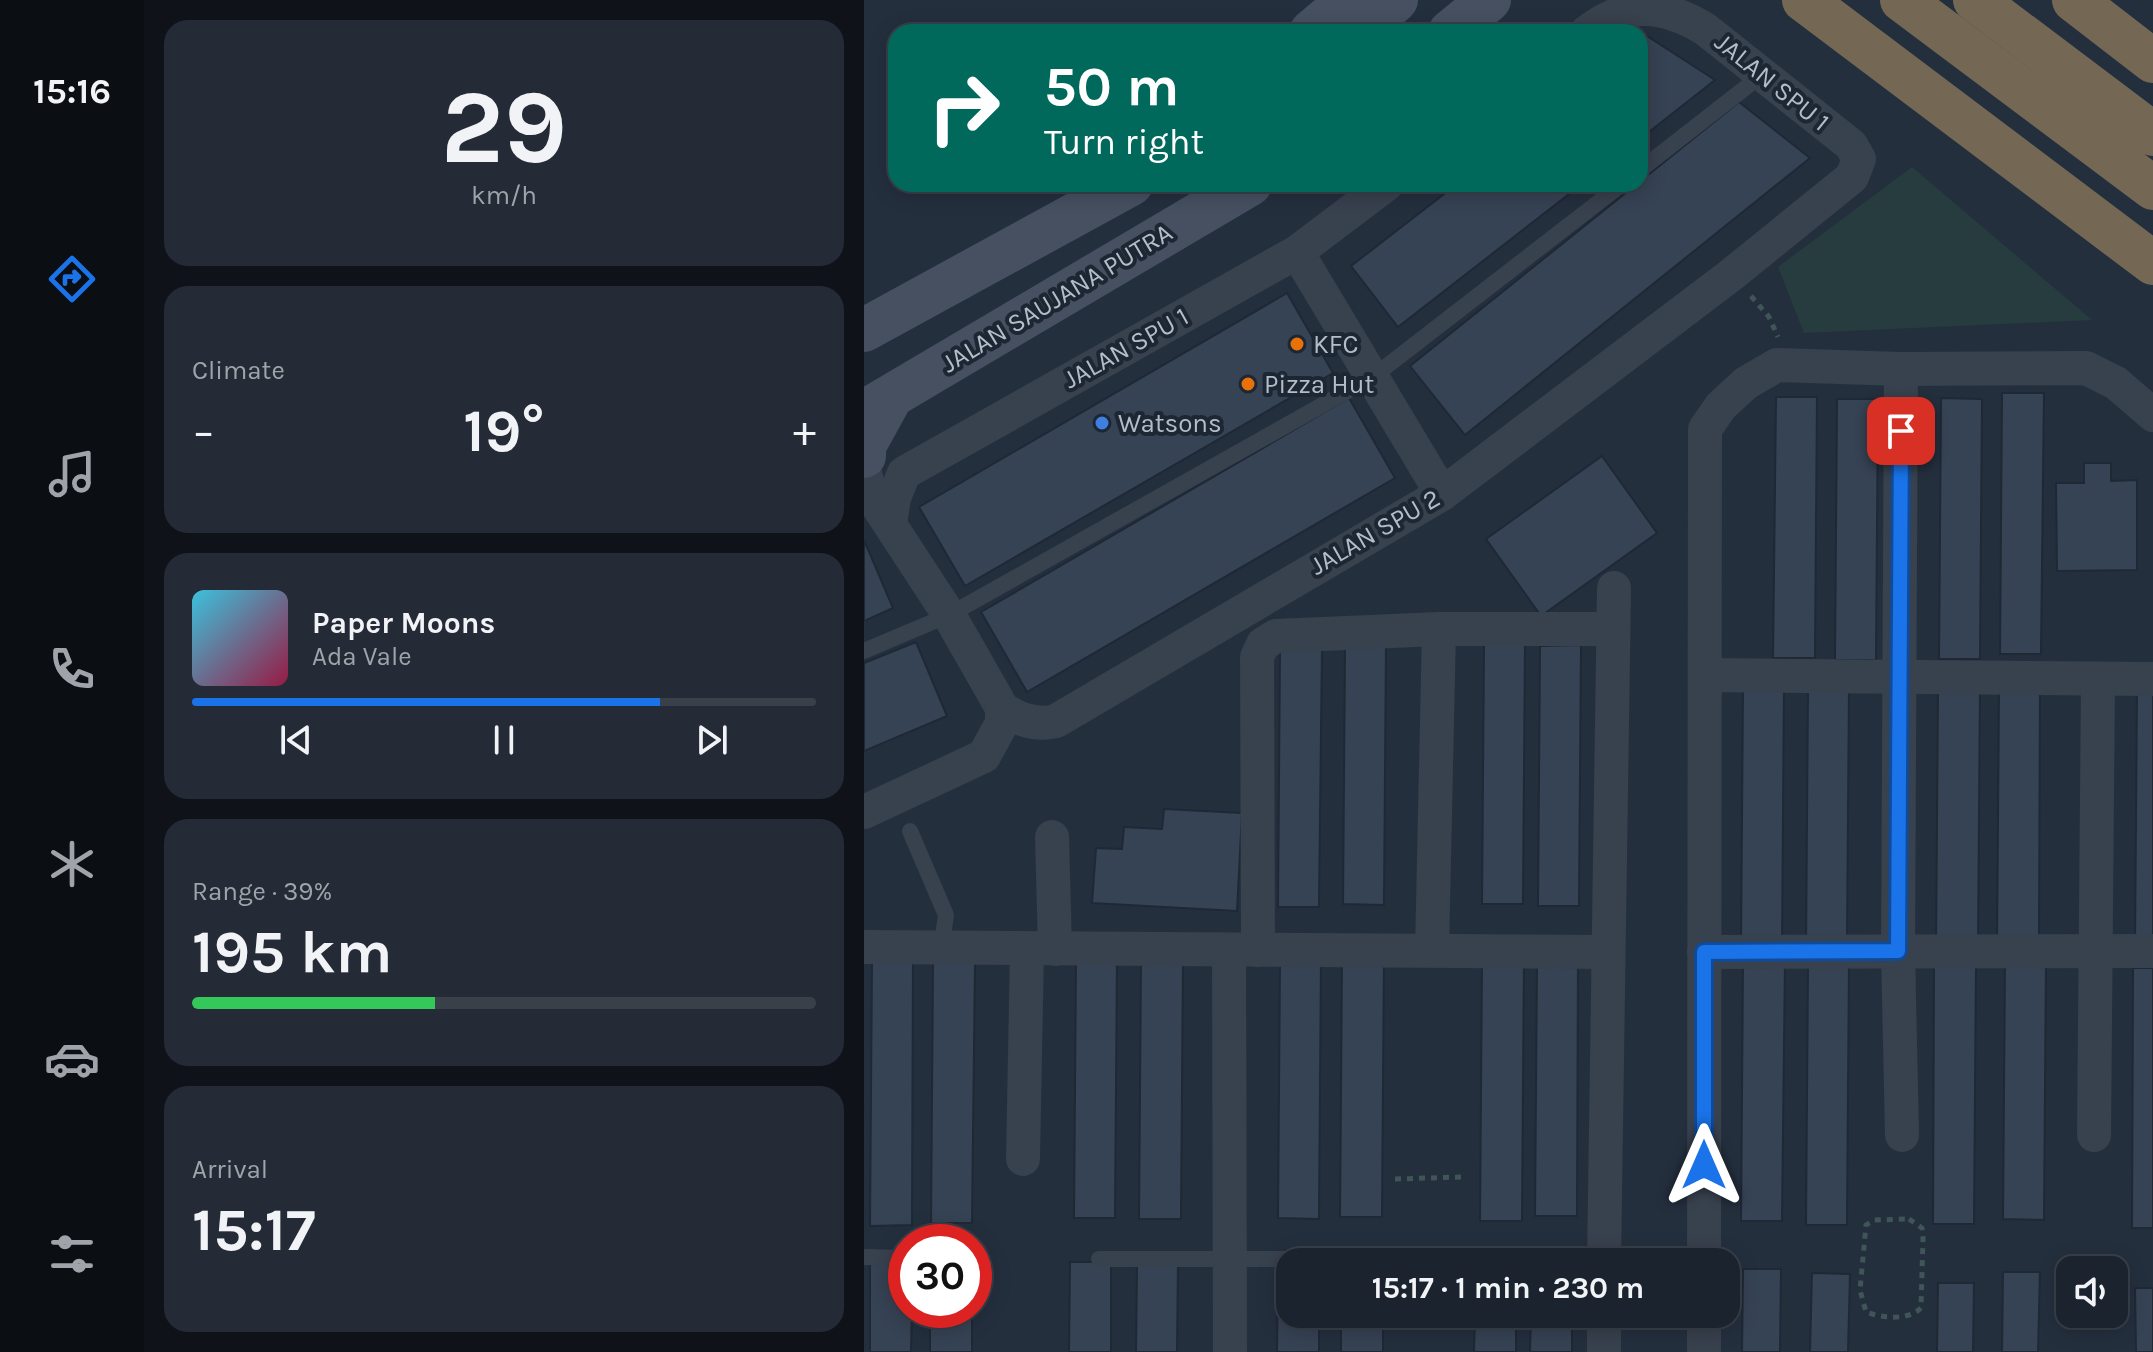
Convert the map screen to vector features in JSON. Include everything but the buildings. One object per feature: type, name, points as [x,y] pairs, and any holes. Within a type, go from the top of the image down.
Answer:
[{"type":"highway","points":[[1804,0],[2153,263]]},
{"type":"highway","points":[[1902,0],[2153,188]]},
{"type":"highway","points":[[1975,0],[2153,134]]},
{"type":"highway","points":[[2074,0],[2153,61]]},
{"type":"main road","points":[[1320,24],[1349,0]]},
{"type":"main road","points":[[1368,24],[1396,0]]},
{"type":"main road","points":[[1460,24],[1489,0]]},
{"type":"main road","points":[[864,330],[1116,192]]},
{"type":"main road","name":"JALAN SAUJANA PUTRA","points":[[878,404],[1236,192]]},
{"type":"main road","points":[[865,477],[864,446],[878,404]]},
{"type":"street","name":"JALAN SPU 1","points":[[1603,24],[1628,11],[1653,8],[1679,13],[1705,29],[1851,145],[1859,159]]},
{"type":"street","name":"JALAN SPU 2","points":[[1002,708],[1015,717],[1042,724],[1056,721],[1442,494],[1731,275],[1852,177],[1859,159]]},
{"type":"street","name":"JALAN SPU 1","points":[[904,473],[1297,252],[1376,192]]},
{"type":"street","points":[[1297,252],[1442,494]]},
{"type":"street","points":[[1704,1248],[1705,429],[1721,406],[1746,383],[1777,365],[1901,369],[2086,368],[2116,383],[2153,415]]},
{"type":"street","points":[[1901,369],[1898,951],[1902,1135]]},
{"type":"street","points":[[864,812],[984,756],[1002,723],[1002,708],[949,615],[890,524],[865,477],[904,473],[890,524]]},
{"type":"street","points":[[1604,1248],[1614,588]]},
{"type":"street","points":[[1230,1352],[1257,657],[1263,644],[1276,636],[1439,629],[1612,629]]},
{"type":"street","points":[[1432,950],[1439,629]]},
{"type":"street","points":[[1705,675],[2098,681],[2153,679]]},
{"type":"street","points":[[2094,1135],[2098,681]]},
{"type":"street","points":[[1023,1159],[1052,837]]},
{"type":"street","points":[[864,947],[1607,952]]},
{"type":"street","points":[[1704,952],[2153,951]]},
{"type":"street","points":[[1604,1328],[1604,1352]]},
{"type":"street","points":[[1704,1328],[1704,1352]]},
{"type":"lane","points":[[1648,164],[1763,74]]},
{"type":"lane","points":[[864,651],[949,615],[1374,376],[1612,192]]},
{"type":"lane","points":[[910,831],[946,915],[941,949]]},
{"type":"lane","points":[[864,1257],[888,1258]]},
{"type":"lane","points":[[1099,1259],[1276,1259]]},
{"type":"path","points":[[1731,275],[1769,317],[1791,366]]},
{"type":"path","points":[[1395,1179],[1461,1177]]},
{"type":"path","points":[[1874,1220],[1917,1222],[1922,1228],[1923,1261],[1923,1298],[1916,1313],[1876,1316],[1866,1312],[1860,1290],[1866,1225],[1874,1220]]},
{"type":"green space","points":[[1912,167],[2092,320],[1804,333],[1778,267]]},
{"type":"place","name":"KFC","points":[[1297,344]]},
{"type":"place","name":"Pizza Hut","points":[[1248,384]]},
{"type":"place","name":"Watsons","points":[[1102,423]]},
{"type":"route","points":[[1704,1165],[1704,952],[1898,951],[1901,431]]}]
